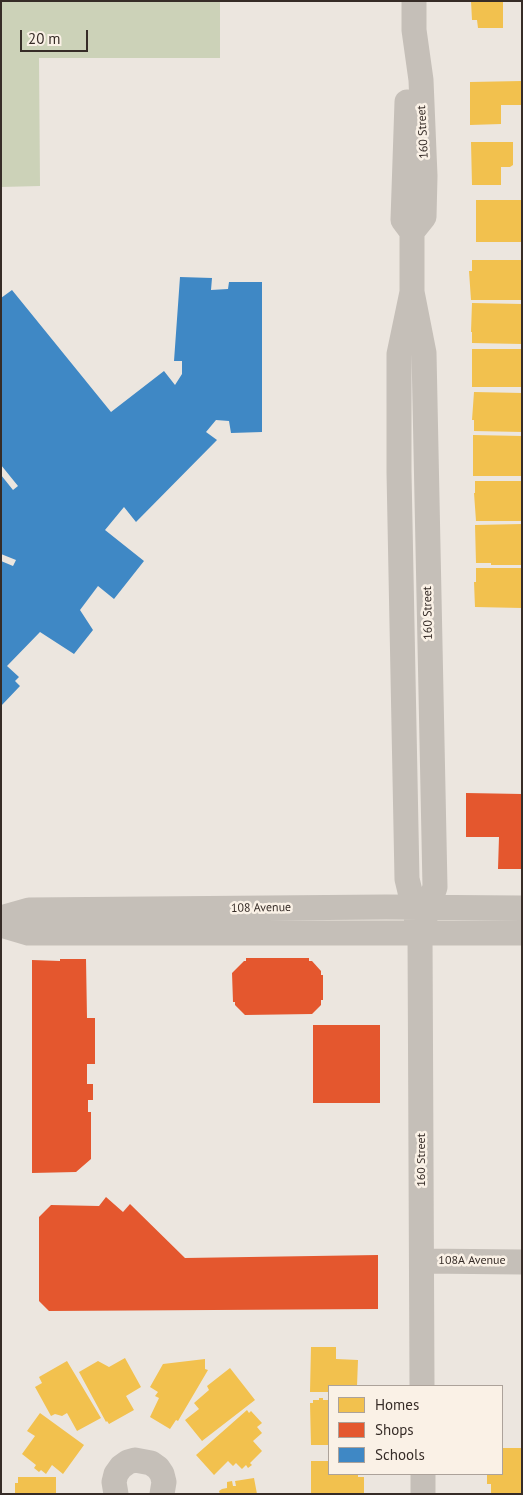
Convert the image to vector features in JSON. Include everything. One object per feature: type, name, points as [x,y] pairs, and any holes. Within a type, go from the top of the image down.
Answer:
[{"type":"street","name":"160 Street","points":[[414,1],[414,30],[421,80],[425,176],[424,217],[412,232],[412,292],[424,353],[435,887],[421,907]]},
{"type":"street","name":"160 Street","points":[[412,292],[399,354],[399,472],[407,879],[421,907],[422,1385]]},
{"type":"street","points":[[399,472],[413,515],[415,624],[429,645]]},
{"type":"street","name":"108 Avenue","points":[[1,918],[29,910],[522,908]]},
{"type":"street","name":"108 Avenue","points":[[1,926],[28,933],[522,933]]},
{"type":"street","name":"108A Avenue","points":[[422,1261],[522,1262]]},
{"type":"street","points":[[116,1494],[114,1482],[116,1474],[128,1462],[136,1460],[151,1463],[158,1468],[164,1482],[162,1494]]},
{"type":"street","points":[[423,1475],[423,1494]]},
{"type":"green space","points":[[1,1],[220,1],[220,58],[39,58],[40,186],[1,187]]},
{"type":"building: Homes","points":[[471,1],[503,1],[503,28],[478,28],[477,20],[472,20]]},
{"type":"building: Homes","points":[[522,81],[522,105],[501,105],[501,124],[470,125],[470,82]]},
{"type":"building: Homes","points":[[471,142],[513,142],[513,165],[501,167],[501,185],[472,185]]},
{"type":"building: Homes","points":[[476,200],[522,200],[522,242],[476,242]]},
{"type":"building: Homes","points":[[472,260],[522,260],[522,300],[471,300],[469,271],[472,271]]},
{"type":"building: Homes","points":[[472,303],[522,304],[522,344],[472,343]]},
{"type":"building: Homes","points":[[472,349],[522,349],[522,387],[472,387]]},
{"type":"building: Homes","points":[[474,392],[522,393],[522,432],[474,431],[474,420],[472,420]]},
{"type":"building: Homes","points":[[473,435],[522,436],[522,476],[473,476]]},
{"type":"building: Homes","points":[[475,481],[522,481],[522,521],[476,521]]},
{"type":"building: Homes","points":[[522,524],[522,565],[476,563],[475,525]]},
{"type":"building: Homes","points":[[476,568],[522,568],[522,608],[475,607],[474,582],[476,582]]},
{"type":"building: Homes","points":[[311,1347],[336,1347],[336,1359],[358,1360],[357,1385],[328,1385],[328,1392],[310,1392]]},
{"type":"building: Homes","points":[[125,1358],[141,1387],[126,1396],[134,1410],[109,1424],[106,1422],[79,1372],[98,1361],[109,1367]]},
{"type":"building: Homes","points":[[205,1359],[205,1369],[208,1370],[178,1421],[176,1420],[170,1429],[150,1417],[159,1398],[155,1396],[158,1392],[150,1387],[163,1364]]},
{"type":"building: Homes","points":[[67,1361],[101,1418],[77,1431],[67,1413],[62,1416],[55,1414],[51,1416],[35,1387],[42,1383],[39,1377]]},
{"type":"building: Homes","points":[[230,1368],[255,1400],[202,1441],[185,1420],[199,1409],[194,1403],[209,1390],[207,1386]]},
{"type":"building: Homes","points":[[319,1398],[323,1398],[323,1400],[328,1400],[328,1445],[311,1445],[310,1403],[313,1403],[313,1400],[319,1400]]},
{"type":"building: Homes","points":[[247,1410],[249,1413],[251,1411],[262,1423],[257,1427],[262,1433],[253,1441],[262,1451],[250,1463],[252,1465],[248,1468],[246,1465],[242,1469],[236,1463],[233,1466],[228,1461],[214,1475],[196,1455]]},
{"type":"building: Homes","points":[[40,1413],[84,1445],[63,1474],[52,1465],[46,1474],[41,1470],[39,1472],[34,1468],[36,1465],[22,1454],[35,1436],[27,1431]]},
{"type":"building: Homes","points":[[503,1448],[522,1448],[522,1494],[491,1494],[491,1484],[487,1484],[487,1475],[503,1475]]},
{"type":"building: Homes","points":[[311,1461],[328,1461],[328,1475],[358,1475],[358,1477],[364,1477],[364,1494],[311,1494]]},
{"type":"building: Homes","points":[[18,1477],[56,1477],[56,1494],[15,1494],[15,1483],[18,1483]]},
{"type":"building: Homes","points":[[254,1478],[257,1494],[220,1494],[219,1491],[227,1488],[227,1482],[232,1481],[233,1486],[236,1486],[235,1481]]},
{"type":"building: Shops","points":[[466,793],[522,794],[522,869],[498,869],[499,837],[466,837]]},
{"type":"building: Shops","points":[[246,958],[309,958],[309,961],[312,961],[321,971],[321,975],[323,975],[323,1000],[321,1000],[321,1005],[312,1014],[245,1015],[233,1002],[232,973],[246,961]]},
{"type":"building: Shops","points":[[60,959],[86,959],[87,1018],[95,1018],[95,1064],[87,1064],[87,1084],[93,1084],[93,1100],[88,1100],[88,1112],[91,1112],[91,1159],[76,1172],[32,1173],[32,960],[60,961]]},
{"type":"building: Shops","points":[[313,1025],[380,1025],[380,1103],[313,1103]]},
{"type":"building: Shops","points":[[106,1197],[123,1212],[130,1204],[185,1258],[378,1255],[378,1309],[49,1311],[39,1301],[39,1217],[51,1205],[99,1206]]},
{"type":"building: Schools","points":[[180,277],[212,278],[211,290],[228,289],[229,282],[262,282],[262,432],[231,433],[229,421],[216,420],[206,432],[217,440],[136,522],[124,507],[105,530],[144,561],[114,599],[98,586],[80,610],[93,630],[74,654],[40,632],[7,666],[19,677],[15,681],[20,686],[1,706],[1,561],[13,566],[16,560],[1,554],[1,475],[13,490],[18,486],[1,465],[1,298],[12,290],[111,412],[164,371],[175,385],[182,374],[182,361],[174,361]]}]
